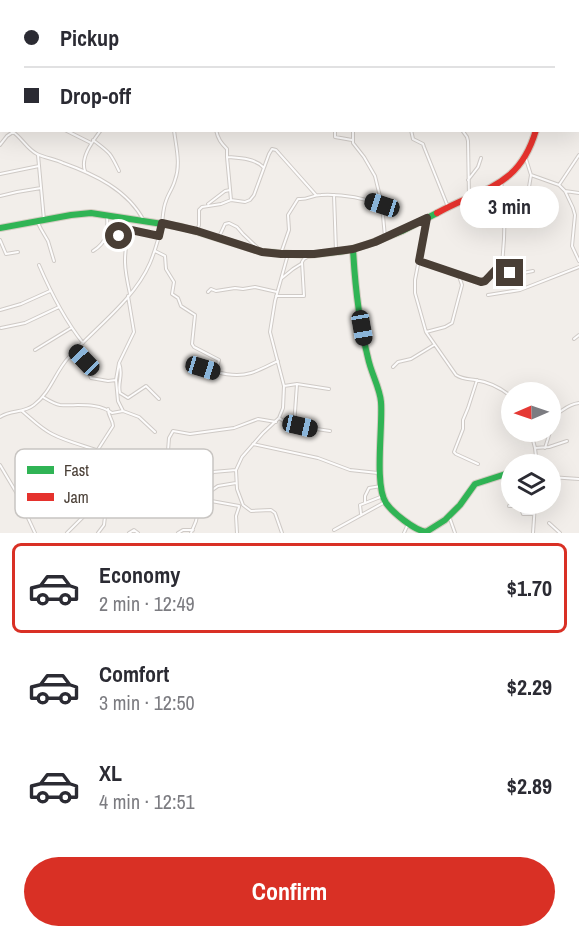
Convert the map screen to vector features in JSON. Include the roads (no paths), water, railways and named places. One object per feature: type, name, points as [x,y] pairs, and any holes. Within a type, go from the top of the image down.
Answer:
[{"type":"street","points":[[0,146],[7,136],[14,132],[38,155],[85,171],[102,180],[126,198],[144,221]]},
{"type":"street","points":[[69,132],[108,150],[119,171]]},
{"type":"street","points":[[85,171],[84,164],[92,142],[100,132]]},
{"type":"street","points":[[1,415],[22,411],[33,406],[43,397],[67,359],[129,295],[143,277],[159,236],[166,201],[178,171],[174,132]]},
{"type":"street","points":[[217,132],[221,144],[227,149],[231,200]]},
{"type":"street","points":[[335,132],[335,137],[352,140]]},
{"type":"street","points":[[353,132],[352,140],[372,170],[382,205],[385,237]]},
{"type":"street","points":[[411,132],[413,139],[423,144],[448,207]]},
{"type":"street","points":[[463,132],[468,141],[469,197]]},
{"type":"street","points":[[0,228],[80,213],[162,223],[197,231],[262,252],[314,254],[353,249],[427,218],[512,175],[526,159],[535,132]]},
{"type":"street","points":[[197,231],[200,208],[231,200],[245,202],[250,200],[272,149],[276,150],[316,195]]},
{"type":"street","points":[[559,185],[579,154]]},
{"type":"street","points":[[38,155],[41,188],[40,229],[48,241],[54,261]]},
{"type":"street","points":[[227,157],[250,160],[261,164],[263,170]]},
{"type":"street","points":[[468,180],[478,167],[481,158]]},
{"type":"street","points":[[519,218],[528,193],[531,175],[526,159]]},
{"type":"street","points":[[0,174],[39,166]]},
{"type":"street","points":[[531,175],[559,185],[565,191],[573,208],[572,246],[579,261]]},
{"type":"street","points":[[419,261],[483,282],[502,263],[505,215],[501,182]]},
{"type":"street","points":[[0,196],[41,188]]},
{"type":"street","points":[[206,206],[225,191],[230,190]]},
{"type":"street","points":[[565,191],[579,193]]},
{"type":"street","points":[[282,533],[275,513],[268,510],[251,511],[246,508],[241,501],[236,483],[236,470],[239,462],[253,444],[279,418],[284,405],[284,386],[270,335],[282,278],[289,230],[288,215],[298,199],[307,200],[316,195],[334,195],[382,205]]},
{"type":"street","points":[[334,195],[336,251]]},
{"type":"street","points":[[93,251],[104,242],[107,232],[107,215]]},
{"type":"street","points":[[427,218],[415,280],[415,293],[426,332],[456,375],[501,389]]},
{"type":"street","points":[[219,238],[222,228],[229,223],[237,227],[262,252]]},
{"type":"street","points":[[104,242],[128,233],[130,230],[159,236]]},
{"type":"street","points":[[123,411],[118,401],[116,380],[119,363],[134,332],[124,267],[128,233]]},
{"type":"street","points":[[0,240],[6,255],[18,252]]},
{"type":"street","points":[[353,249],[356,295],[365,346],[381,401],[380,473],[384,499],[408,524],[419,532],[423,532],[445,520],[460,505],[475,484],[501,476]]},
{"type":"street","points":[[154,250],[165,256],[165,269],[174,282],[172,294],[178,298],[181,306],[195,315],[192,344],[219,360],[216,372]]},
{"type":"street","points":[[208,292],[210,289],[216,291],[255,288],[277,294],[304,296],[302,264],[304,259],[314,254]]},
{"type":"street","points":[[502,263],[513,275],[533,271]]},
{"type":"street","points":[[282,278],[302,264]]},
{"type":"street","points":[[39,266],[71,328],[83,343]]},
{"type":"street","points":[[489,295],[520,290],[579,267]]},
{"type":"street","points":[[426,332],[446,327],[452,323],[462,285],[459,275]]},
{"type":"street","points":[[0,310],[21,304],[50,291]]},
{"type":"street","points":[[1,328],[25,323],[59,307]]},
{"type":"street","points":[[35,350],[71,328]]},
{"type":"street","points":[[574,339],[579,335]]},
{"type":"street","points":[[393,368],[398,363],[434,345]]},
{"type":"street","points":[[75,351],[84,360],[91,378],[116,380]]},
{"type":"street","points":[[203,368],[226,374],[245,375],[278,361]]},
{"type":"street","points":[[119,363],[122,371],[120,393],[128,398],[146,386],[159,399]]},
{"type":"street","points":[[477,380],[454,452],[478,464]]},
{"type":"street","points":[[284,386],[297,384],[329,388]]},
{"type":"street","points":[[294,426],[297,384]]},
{"type":"street","points":[[43,397],[60,405],[77,404],[104,408],[112,413],[123,411],[139,417],[155,432]]},
{"type":"street","points":[[561,411],[568,405],[579,403]]},
{"type":"street","points":[[98,449],[113,426],[108,410]]},
{"type":"street","points":[[22,411],[49,433],[90,448]]},
{"type":"street","points":[[279,418],[294,426],[330,430]]},
{"type":"street","points":[[168,449],[169,438],[173,431],[190,434],[234,428],[258,419],[276,422]]},
{"type":"street","points":[[535,448],[554,446],[567,441]]},
{"type":"street","points":[[534,442],[536,454]]},
{"type":"street","points":[[545,447],[546,442]]},
{"type":"street","points":[[253,444],[318,458],[350,470],[380,473]]},
{"type":"street","points":[[0,465],[15,490]]},
{"type":"street","points":[[213,472],[236,470]]},
{"type":"street","points":[[561,478],[579,479]]},
{"type":"street","points":[[213,489],[236,483]]},
{"type":"street","points":[[366,502],[365,496],[369,489],[381,486]]},
{"type":"street","points":[[361,515],[360,506],[366,502],[384,499]]},
{"type":"street","points":[[334,530],[384,499]]},
{"type":"street","points":[[237,533],[236,516],[241,501]]},
{"type":"street","points":[[213,502],[239,506]]},
{"type":"street","points":[[532,533],[534,514]]},
{"type":"street","points":[[449,516],[455,533]]},
{"type":"street","points":[[28,518],[35,533]]},
{"type":"street","points":[[67,533],[82,518]]},
{"type":"street","points":[[98,533],[105,518]]},
{"type":"street","points":[[549,523],[560,533]]},
{"type":"street","points":[[404,533],[408,524]]},
{"type":"street","points":[[129,533],[134,530],[138,533]]},
{"type":"street","points":[[178,533],[192,531]]}]
